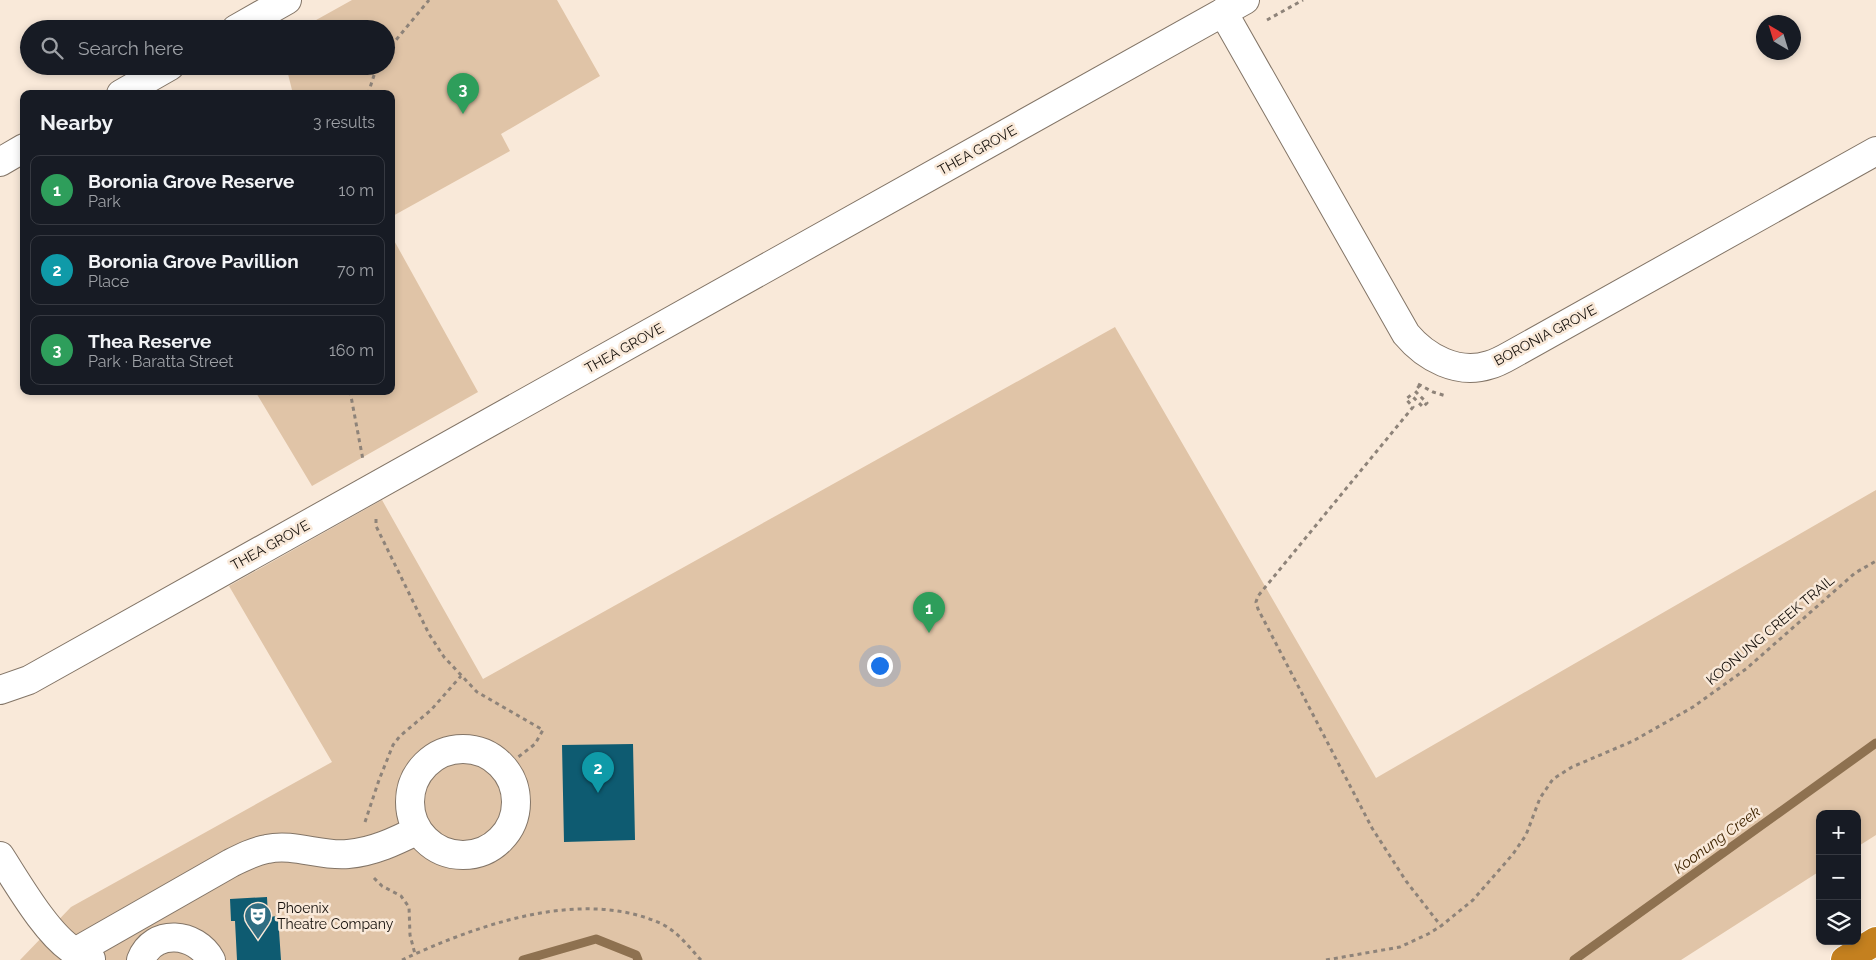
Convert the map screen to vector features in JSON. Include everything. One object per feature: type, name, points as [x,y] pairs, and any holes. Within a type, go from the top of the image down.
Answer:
[{"type":"highway","points":[[1861,931],[1876,920]]},
{"type":"highway","points":[[1845,960],[1876,941]]},
{"type":"highway","points":[[1823,960],[1843,945]]},
{"type":"street","points":[[252,20],[287,0]]},
{"type":"street","name":"BORONIA GROVE","points":[[1234,6],[1406,334],[1416,346],[1435,359],[1460,367],[1490,365],[1511,355],[1876,151]]},
{"type":"street","name":"THEA GROVE","points":[[0,690],[29,680],[1234,6]]},
{"type":"street","points":[[128,90],[154,75]]},
{"type":"street","points":[[0,162],[20,150]]},
{"type":"street","points":[[462,749],[478,751],[492,758],[504,768],[512,781],[516,796],[515,812],[510,827],[501,840],[488,849],[473,855],[457,855],[442,851],[428,843],[418,830],[412,816],[410,800],[413,784],[421,770],[432,759],[446,752],[462,749]]},
{"type":"street","points":[[0,856],[52,930],[66,946],[84,956],[231,863],[252,853],[269,848],[288,848],[332,854],[349,854],[373,849],[418,830]]},
{"type":"street","points":[[141,960],[151,946],[162,940],[175,937],[187,938],[198,944],[211,960]]},
{"type":"path","points":[[395,41],[429,0]]},
{"type":"path","points":[[369,90],[374,75]]},
{"type":"path","points":[[1420,385],[1415,391],[1427,403],[1423,408],[1411,395],[1406,399],[1413,407],[1258,596],[1256,602],[1372,828],[1406,881],[1441,926]]},
{"type":"path","points":[[351,395],[363,461],[391,510],[376,518],[376,526],[437,648],[454,670],[477,692],[543,730],[535,744],[504,768]]},
{"type":"path","name":"KOONUNG CREEK TRAIL","points":[[1326,960],[1400,947],[1441,926],[1473,900],[1513,854],[1526,835],[1540,798],[1553,778],[1572,767],[1633,741],[1693,708],[1746,669],[1855,573],[1876,561]]},
{"type":"path","points":[[402,960],[466,933],[541,912],[568,908],[618,912],[643,917],[663,924],[674,932],[701,960]]},
{"type":"shaded area","points":[[352,0],[557,0],[600,76],[501,134],[510,151],[395,215],[395,90],[292,90],[288,75],[395,75],[395,20],[316,20]]},
{"type":"shaded area","points":[[395,242],[478,392],[312,486],[257,395],[395,395]]},
{"type":"shaded area","points":[[1115,327],[1376,778],[1876,490],[1876,835],[1861,844],[1861,810],[1816,810],[1816,874],[1681,960],[20,960],[71,907],[332,762],[229,586],[382,500],[483,679]]},
{"type":"building","points":[[633,744],[635,840],[564,842],[562,745]]},
{"type":"building","name":"Phoenix Theatre Company","points":[[267,897],[268,917],[278,916],[281,960],[237,960],[235,921],[231,921],[230,899]]},
{"type":"waterway","name":"Koonung Creek","points":[[1574,960],[1876,743]]},
{"type":"waterway","name":"Koonung Creek","points":[[523,960],[596,939],[636,955],[638,960]]},
{"type":"place","name":"Thea Reserve","points":[[463,114]]},
{"type":"place","name":"Boronia Grove Reserve","points":[[929,633]]},
{"type":"place","name":"Boronia Grove Pavillion","points":[[598,793]]},
{"type":"place","name":"Phoenix Theatre Company","points":[[258,940]]}]
